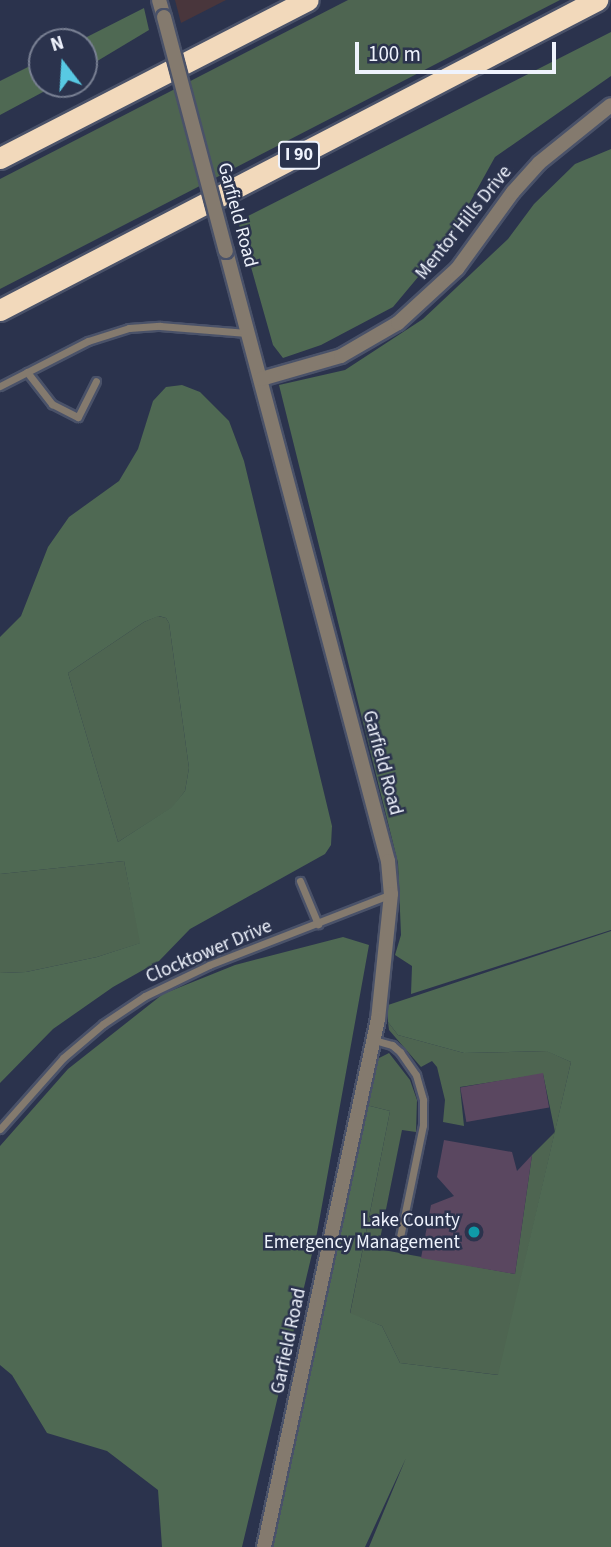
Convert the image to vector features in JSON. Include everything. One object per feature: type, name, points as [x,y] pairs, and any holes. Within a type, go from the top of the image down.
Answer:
[{"type":"highway","points":[[0,158],[307,0]]},
{"type":"highway","name":"I 90","points":[[0,310],[597,0]]},
{"type":"street","name":"Garfield Road","points":[[159,0],[388,861],[391,894],[374,1040],[264,1547]]},
{"type":"street","name":"Mentor Hills Drive","points":[[261,379],[341,356],[398,323],[457,269],[513,192],[539,163],[611,106]]},
{"type":"lane","points":[[0,386],[98,337],[130,328],[160,326],[248,333]]},
{"type":"lane","points":[[27,372],[52,404],[78,417],[96,381]]},
{"type":"lane","points":[[300,881],[318,924]]},
{"type":"lane","name":"Clocktower Drive","points":[[0,1129],[63,1058],[103,1024],[145,996],[209,965],[391,894]]},
{"type":"lane","points":[[374,1040],[392,1045],[408,1062],[416,1075],[423,1100],[423,1125],[399,1242]]},
{"type":"shaded area","points":[[175,0],[226,0],[181,23]]},
{"type":"green space","points":[[348,0],[560,0],[0,289],[0,179]]},
{"type":"green space","points":[[144,8],[149,30],[98,61],[98,31]]},
{"type":"green space","points":[[611,32],[611,76],[495,157],[449,240],[393,307],[321,345],[283,358],[273,345],[238,221]]},
{"type":"green space","points":[[28,67],[28,98],[32,98],[0,115],[0,81]]},
{"type":"green space","points":[[611,149],[611,930],[411,994],[412,966],[395,955],[401,935],[398,863],[279,385],[345,370],[423,319],[508,239],[534,204],[575,164]]},
{"type":"green space","points":[[182,385],[200,392],[229,421],[244,461],[332,826],[331,845],[325,854],[190,929],[159,961],[113,987],[53,1029],[0,1083],[0,973],[26,972],[97,957],[140,943],[124,861],[0,874],[0,637],[21,616],[48,547],[69,517],[119,481],[138,449],[153,401],[166,387]],"holes":[[[159,616],[166,618],[169,623],[189,768],[185,791],[172,807],[118,842],[68,673],[144,622]]]},
{"type":"green space","points":[[158,616],[166,618],[169,623],[189,768],[185,791],[173,807],[118,842],[68,673],[144,622]]},
{"type":"green space","points":[[124,861],[141,943],[97,957],[26,972],[0,973],[0,874]]},
{"type":"green space","points":[[611,931],[611,1547],[369,1547],[406,1458],[365,1547],[270,1547],[366,1105],[390,1111],[350,1313],[382,1326],[400,1363],[498,1375],[571,1062],[546,1051],[464,1053],[398,1035],[388,1022],[388,1005]]},
{"type":"green space","points":[[343,937],[369,945],[317,1233],[242,1547],[162,1547],[158,1490],[107,1451],[47,1433],[12,1375],[0,1365],[0,1146],[68,1069],[163,994],[235,965]]},
{"type":"green space","points":[[388,1022],[398,1035],[464,1053],[547,1051],[571,1062],[555,1132],[543,1074],[460,1087],[464,1126],[443,1122],[445,1100],[437,1067],[432,1061],[421,1067],[389,1030]]},
{"type":"green space","points":[[389,1053],[410,1080],[417,1100],[416,1132],[402,1130],[378,1249],[515,1274],[532,1155],[555,1132],[499,1375],[400,1363],[382,1326],[350,1314],[390,1111],[366,1105],[377,1059]]},
{"type":"building","points":[[543,1073],[549,1107],[466,1122],[460,1088]]},
{"type":"building","name":"Lake County Emergency Management","points":[[444,1140],[512,1152],[517,1171],[532,1155],[515,1274],[421,1258],[431,1205],[454,1196],[437,1177]]},
{"type":"place","name":"Lake County Emergency Management","points":[[474,1232]]}]
